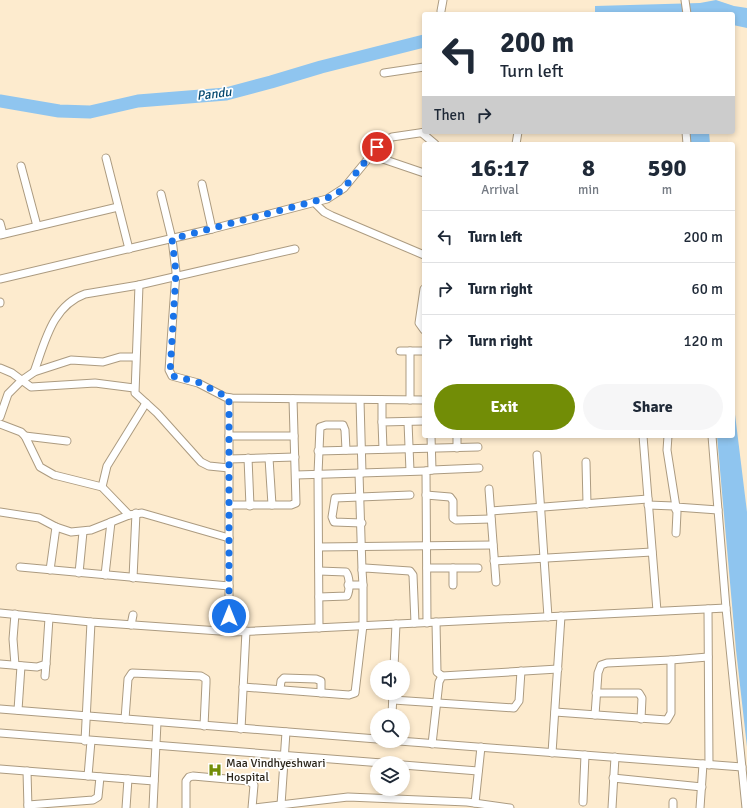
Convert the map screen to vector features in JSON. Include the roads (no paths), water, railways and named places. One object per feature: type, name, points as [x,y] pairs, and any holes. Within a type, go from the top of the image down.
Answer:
[{"type":"street","points":[[441,11],[443,0]]},
{"type":"street","points":[[685,0],[686,12]]},
{"type":"street","points":[[384,73],[422,67]]},
{"type":"street","points":[[0,279],[172,239],[314,202],[341,192],[381,143],[392,137],[422,133]]},
{"type":"street","points":[[425,134],[433,142]]},
{"type":"street","points":[[371,155],[422,172]]},
{"type":"street","points":[[106,158],[129,249]]},
{"type":"street","points":[[21,166],[37,226]]},
{"type":"street","points":[[202,184],[212,229]]},
{"type":"street","points":[[161,194],[172,239],[176,277],[170,374],[172,376],[198,382],[229,398],[422,400]]},
{"type":"street","points":[[314,202],[324,212],[332,216],[422,254]]},
{"type":"street","points":[[0,223],[1,234],[118,207]]},
{"type":"street","points":[[34,372],[56,316],[66,305],[85,294],[176,277],[295,248]]},
{"type":"street","points":[[139,285],[135,393],[157,413],[201,462],[209,466],[229,468]]},
{"type":"street","points":[[422,303],[419,323],[422,327]]},
{"type":"street","points":[[400,351],[422,351]]},
{"type":"street","points":[[410,351],[410,400]]},
{"type":"street","points":[[0,417],[8,394],[21,380],[34,372],[70,360],[103,362],[120,357],[136,357]]},
{"type":"street","points":[[0,368],[12,373],[31,387],[95,383],[134,388]]},
{"type":"street","points":[[229,398],[229,631]]},
{"type":"street","points":[[229,505],[291,506],[296,503],[293,399]]},
{"type":"street","points":[[243,687],[349,695],[355,693],[363,625],[363,546],[360,496],[360,400]]},
{"type":"street","points":[[382,400],[383,449]]},
{"type":"street","points":[[102,487],[106,466],[146,403]]},
{"type":"street","points":[[382,422],[422,421]]},
{"type":"street","points":[[408,422],[410,471]]},
{"type":"street","points":[[0,424],[20,432],[25,436],[36,462],[46,471],[102,487],[129,515]]},
{"type":"street","points":[[319,628],[318,451],[320,427],[340,424],[343,425],[345,430],[346,450]]},
{"type":"street","points":[[25,436],[67,440]]},
{"type":"street","points":[[229,436],[294,436]]},
{"type":"street","points":[[427,623],[426,495],[432,448],[431,438]]},
{"type":"street","points":[[457,438],[457,448]]},
{"type":"street","points":[[644,438],[657,611]]},
{"type":"street","points":[[668,438],[667,450],[676,507],[718,510]]},
{"type":"street","points":[[712,438],[726,608],[746,808]]},
{"type":"street","points":[[318,451],[478,447]]},
{"type":"street","points":[[537,455],[548,617]]},
{"type":"street","points":[[229,459],[295,456]]},
{"type":"street","points":[[248,458],[250,506]]},
{"type":"street","points":[[270,458],[272,506]]},
{"type":"street","points":[[586,462],[587,504]]},
{"type":"street","points":[[296,475],[479,468]]},
{"type":"street","points":[[489,489],[496,582]]},
{"type":"street","points":[[362,523],[336,523],[332,517],[335,498],[410,495]]},
{"type":"street","points":[[426,495],[450,496],[452,501],[453,518],[456,520],[492,519]]},
{"type":"street","points":[[491,511],[587,504],[648,502],[671,505],[676,508],[676,533]]},
{"type":"street","points":[[0,512],[39,518],[56,527],[72,532],[83,532],[129,515],[142,513],[229,538]]},
{"type":"street","points":[[133,578],[136,513]]},
{"type":"street","points":[[105,575],[111,522]]},
{"type":"street","points":[[50,570],[56,527]]},
{"type":"street","points":[[79,573],[83,532]]},
{"type":"street","points":[[318,546],[493,544]]},
{"type":"street","points":[[494,561],[652,552]]},
{"type":"street","points":[[20,567],[229,586]]},
{"type":"street","points":[[362,570],[365,568],[405,570],[412,572],[415,623]]},
{"type":"street","points":[[426,568],[478,568]]},
{"type":"street","points":[[453,568],[453,585]]},
{"type":"street","points":[[319,571],[346,572],[348,574],[347,596],[319,597]]},
{"type":"street","points":[[348,585],[363,585]]},
{"type":"street","points":[[0,613],[132,625],[246,631],[726,608]]},
{"type":"street","points":[[700,808],[706,764],[708,609]]},
{"type":"street","points":[[15,614],[13,638],[18,666],[18,710]]},
{"type":"street","points":[[132,625],[133,615]]},
{"type":"street","points":[[552,753],[561,616]]},
{"type":"street","points":[[45,676],[49,618]]},
{"type":"street","points":[[88,776],[86,716],[91,622]]},
{"type":"street","points":[[436,622],[437,672],[442,676],[558,669]]},
{"type":"street","points":[[394,660],[396,624]]},
{"type":"street","points":[[241,729],[246,631]]},
{"type":"street","points":[[594,715],[598,673],[602,665],[607,663],[708,657]]},
{"type":"street","points":[[555,712],[662,721],[667,720],[670,717],[671,712],[671,660]]},
{"type":"street","points":[[0,664],[37,667],[46,664]]},
{"type":"street","points":[[410,699],[437,703],[514,708],[519,702],[520,671]]},
{"type":"street","points":[[125,719],[128,679],[132,673],[201,676],[206,679],[204,726]]},
{"type":"street","points":[[432,744],[439,682],[442,676]]},
{"type":"street","points":[[280,690],[281,681],[284,678],[316,679],[321,681],[321,693]]},
{"type":"street","points":[[596,693],[639,693],[642,698],[641,719]]},
{"type":"street","points":[[0,709],[370,738]]},
{"type":"street","points":[[153,808],[157,722]]},
{"type":"street","points":[[280,805],[286,732]]},
{"type":"street","points":[[0,733],[156,747],[370,762]]},
{"type":"street","points":[[410,742],[742,767]]},
{"type":"street","points":[[475,803],[481,747]]},
{"type":"street","points":[[583,802],[585,755]]},
{"type":"street","points":[[612,808],[615,757]]},
{"type":"street","points":[[410,766],[478,771]]},
{"type":"street","points":[[0,769],[154,781]]},
{"type":"street","points":[[27,771],[28,806],[96,799],[100,777]]},
{"type":"street","points":[[186,808],[186,781],[193,776],[249,781],[254,785],[253,808],[348,797],[475,803],[510,808]]},
{"type":"street","points":[[614,778],[702,787]]},
{"type":"street","points":[[126,808],[128,779]]},
{"type":"water","points":[[716,0],[734,6],[747,8],[747,28],[735,25],[735,12],[595,12],[595,6],[700,3]]},
{"type":"water","points":[[689,134],[709,134],[710,142],[690,142]]},
{"type":"water","points":[[735,414],[747,512],[747,747],[736,650],[717,438],[735,438]]},
{"type":"waterway","name":"Pandu","points":[[0,101],[59,111],[90,112],[138,101],[226,94],[321,67],[422,42]]},
{"type":"place","name":"Maa Vindhyeshwari Hospital","points":[[215,770]]}]
